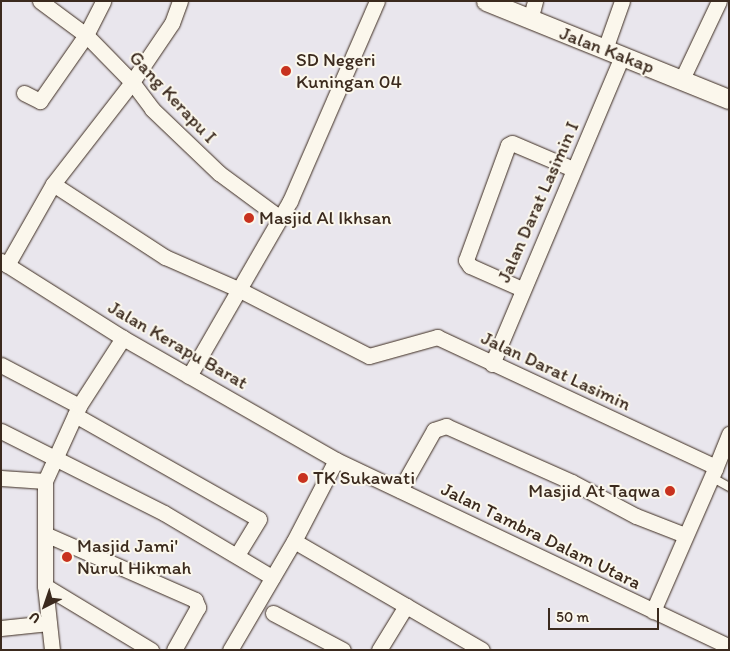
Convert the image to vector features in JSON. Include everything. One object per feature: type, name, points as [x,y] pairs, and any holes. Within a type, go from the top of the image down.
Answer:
[{"type":"street","name":"Gang Kerapu I","points":[[40,1],[86,35],[132,82],[152,109],[219,173],[280,218]]},
{"type":"street","points":[[24,93],[40,101],[86,35],[103,1]]},
{"type":"street","points":[[4,263],[54,184],[132,82],[172,23],[180,1]]},
{"type":"street","points":[[189,376],[299,184],[377,1]]},
{"type":"street","name":"Jalan Kakap","points":[[486,1],[729,99]]},
{"type":"street","points":[[530,20],[535,1]]},
{"type":"street","name":"Jalan Darat Lasimin I","points":[[492,364],[573,169],[613,53],[622,1]]},
{"type":"street","points":[[682,79],[719,1]]},
{"type":"street","points":[[522,289],[470,266],[466,260],[508,145],[512,143],[573,169]]},
{"type":"street","name":"Jalan Darat Lasimin","points":[[54,184],[165,257],[238,289],[369,356],[435,337],[713,473]]},
{"type":"street","name":"Jalan Kerapu Barat","points":[[4,263],[123,338],[336,460]]},
{"type":"street","points":[[52,650],[45,586],[45,481],[77,411],[123,338]]},
{"type":"street","points":[[1,365],[259,519],[237,555]]},
{"type":"street","points":[[400,490],[430,435],[446,426],[572,482],[636,516],[685,535]]},
{"type":"street","points":[[1,431],[56,458],[237,555],[272,577]]},
{"type":"street","points":[[653,611],[729,434]]},
{"type":"street","points":[[230,650],[336,460]]},
{"type":"street","name":"Jalan Tambra Dalam Utara","points":[[336,460],[729,647]]},
{"type":"street","points":[[1,478],[45,481]]},
{"type":"street","points":[[45,534],[195,600],[198,607],[174,650]]},
{"type":"street","points":[[301,545],[482,650]]},
{"type":"street","points":[[45,586],[151,650]]},
{"type":"street","points":[[379,650],[406,606]]},
{"type":"street","points":[[273,613],[343,650]]},
{"type":"street","points":[[1,628],[49,623]]},
{"type":"lane","points":[[713,473],[729,487]]},
{"type":"place","name":"SD Negeri Kuningan 04","points":[[286,71]]},
{"type":"place","name":"Masjid Al Ikhsan","points":[[249,218]]},
{"type":"place","name":"TK Sukawati","points":[[303,478]]},
{"type":"place","name":"Masjid At Taqwa","points":[[670,491]]},
{"type":"place","name":"Masjid Jami' Nurul Hikmah","points":[[67,557]]}]
